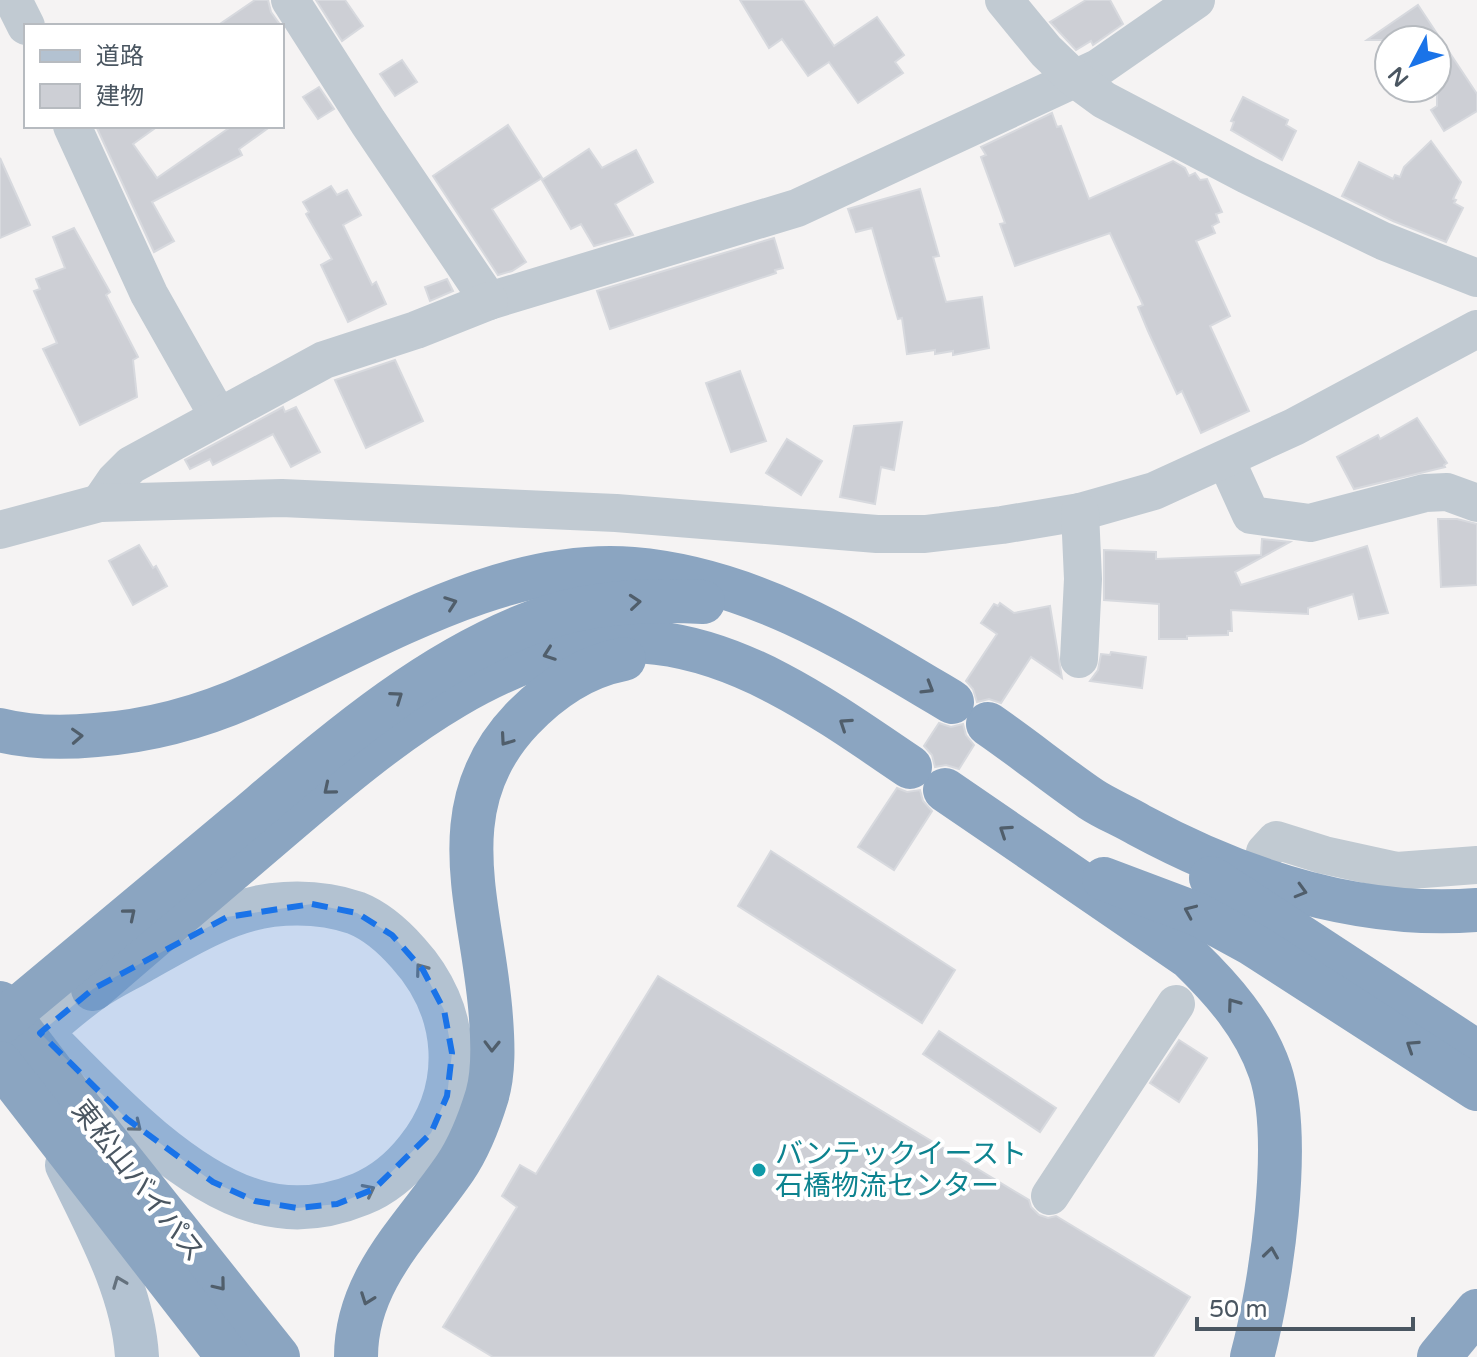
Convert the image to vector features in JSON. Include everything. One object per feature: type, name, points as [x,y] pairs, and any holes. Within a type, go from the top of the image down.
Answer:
[{"type":"highway","points":[[0,730],[70,737],[128,732],[191,717],[251,695],[392,627],[508,583],[569,571],[630,568],[689,576],[753,595],[812,622],[970,713],[1092,799],[1477,1052]]},
{"type":"highway","points":[[82,977],[353,729],[428,675],[479,647],[538,620],[601,606],[662,600],[721,602],[812,622]]},
{"type":"highway","points":[[0,1023],[82,977],[402,731],[507,670],[561,649],[608,642],[658,643],[722,659],[770,679],[819,706],[1189,957],[1223,989],[1250,1027],[1270,1072],[1279,1116],[1279,1176],[1272,1251],[1252,1357]]},
{"type":"highway","points":[[356,1357],[361,1314],[375,1276],[455,1167],[475,1132],[488,1091],[493,1047],[490,999],[472,866],[472,820],[483,775],[507,735],[536,705],[567,680],[599,664],[638,657],[676,655],[722,659]]},
{"type":"highway","points":[[1092,799],[1180,846],[1230,868],[1303,893],[1370,907],[1436,913],[1477,910]]},
{"type":"highway","points":[[1045,859],[1197,914],[1252,944],[1477,1089]]},
{"type":"highway","name":"東松山バイパス","points":[[0,1003],[278,1357]]},
{"type":"highway","name":"東松山バイパス","points":[[0,1065],[228,1357]]},
{"type":"highway","points":[[1439,1357],[1477,1311]]},
{"type":"main road","points":[[0,993],[127,1119],[213,1182],[255,1201],[297,1208],[337,1204],[374,1189],[406,1164],[431,1133],[447,1096],[452,1053],[444,1010],[423,970],[392,935],[357,913],[312,904],[271,905],[227,917],[178,941],[82,977],[0,1065]]},
{"type":"main road","points":[[49,1128],[120,1283],[135,1329],[137,1357]]},
{"type":"street","points":[[13,0],[25,24]]},
{"type":"street","points":[[290,0],[489,301]]},
{"type":"street","points":[[1004,0],[1046,51],[1074,78],[1104,100],[1383,241],[1477,278]]},
{"type":"street","points":[[100,503],[131,465],[324,360],[416,330],[489,301],[797,208],[1098,68],[1196,0]]},
{"type":"street","points":[[73,128],[142,281],[218,416]]},
{"type":"street","points":[[0,530],[100,503],[313,499],[616,513],[877,534],[941,532],[1080,512],[1154,491],[1294,427],[1477,329]]},
{"type":"street","points":[[1226,460],[1251,515],[1310,523],[1436,493],[1462,495],[1477,503]]},
{"type":"street","points":[[1079,659],[1083,579],[1080,512]]},
{"type":"street","points":[[1265,852],[1276,840],[1324,855],[1397,871],[1477,865]]},
{"type":"street","points":[[1050,1196],[1176,1004]]},
{"type":"highlighted area","points":[[312,904],[357,913],[392,935],[423,970],[444,1010],[452,1053],[447,1096],[431,1133],[374,1189],[337,1204],[297,1208],[255,1201],[213,1182],[127,1119],[40,1033],[93,989],[227,917]]},
{"type":"building","points":[[255,0],[268,0],[271,12],[280,24],[220,24]]},
{"type":"building","points":[[316,0],[345,0],[363,26],[342,41]]},
{"type":"building","points":[[740,0],[803,0],[834,46],[877,17],[904,55],[895,62],[903,73],[858,103],[829,62],[808,76],[782,39],[769,48]]},
{"type":"building","points":[[1086,0],[1110,0],[1123,24],[1093,45],[1091,41],[1076,50],[1050,22]]},
{"type":"building","points":[[1418,5],[1431,24],[1390,24]]},
{"type":"building","points":[[1453,58],[1477,94],[1477,111],[1444,131],[1431,110],[1453,104]]},
{"type":"building","points":[[402,60],[417,82],[395,96],[380,74]]},
{"type":"building","points":[[319,87],[334,109],[318,119],[303,97]]},
{"type":"building","points":[[1243,97],[1288,120],[1286,125],[1296,131],[1282,160],[1231,130],[1234,122],[1231,121]]},
{"type":"building","points":[[1052,113],[1057,127],[1061,126],[1089,199],[1173,161],[1185,168],[1189,176],[1195,173],[1200,180],[1207,179],[1222,212],[1216,214],[1219,222],[1212,226],[1215,233],[1196,241],[1230,316],[1210,326],[1249,411],[1201,433],[1182,391],[1177,394],[1148,331],[1138,307],[1143,305],[1110,233],[1015,266],[1000,224],[1005,223],[981,157],[986,155],[981,147]]},
{"type":"building","points":[[508,125],[542,178],[492,209],[526,262],[498,275],[433,176]]},
{"type":"building","points":[[97,128],[155,128],[133,144],[157,178],[229,128],[268,128],[239,149],[242,155],[152,202],[174,241],[154,252]]},
{"type":"building","points":[[1431,141],[1461,182],[1453,199],[1463,208],[1446,242],[1342,196],[1359,162],[1393,179],[1395,175],[1400,177],[1404,167]]},
{"type":"building","points":[[589,149],[602,168],[636,150],[653,182],[615,204],[633,235],[594,246],[581,224],[571,229],[542,180]]},
{"type":"building","points":[[0,158],[30,225],[0,238]]},
{"type":"building","points":[[331,186],[337,195],[347,190],[361,215],[343,225],[372,285],[376,282],[386,304],[348,322],[321,265],[332,259],[306,214],[309,212],[303,202]]},
{"type":"building","points":[[920,189],[939,256],[933,257],[946,302],[982,297],[989,348],[953,355],[953,351],[935,354],[935,350],[907,354],[902,318],[898,319],[872,228],[856,232],[848,209]]},
{"type":"building","points":[[74,228],[110,292],[106,295],[138,357],[133,360],[137,397],[80,425],[43,349],[57,343],[34,291],[40,289],[36,279],[65,268],[53,237]]},
{"type":"building","points":[[774,238],[783,268],[775,270],[776,273],[610,329],[597,291]]},
{"type":"building","points":[[447,279],[453,291],[430,301],[425,287]]},
{"type":"building","points":[[395,360],[423,421],[366,448],[335,380]]},
{"type":"building","points":[[740,371],[766,441],[731,452],[706,383]]},
{"type":"building","points":[[283,407],[285,412],[296,407],[320,452],[291,467],[273,434],[213,465],[210,459],[190,469],[185,460]]},
{"type":"building","points":[[1417,418],[1447,463],[1445,467],[1354,489],[1337,457],[1378,435],[1380,439]]},
{"type":"building","points":[[902,422],[894,470],[881,467],[875,504],[840,497],[854,426]]},
{"type":"building","points":[[787,439],[822,461],[801,495],[766,473]]},
{"type":"building","points":[[1438,519],[1457,519],[1477,524],[1477,585],[1441,587]]},
{"type":"building","points":[[1262,539],[1290,542],[1235,572],[1241,585],[1367,546],[1388,613],[1359,619],[1353,594],[1308,608],[1308,614],[1231,610],[1232,631],[1228,631],[1228,635],[1159,639],[1159,604],[1104,600],[1104,550],[1156,552],[1156,559],[1261,555]]},
{"type":"building","points":[[139,545],[167,586],[133,605],[109,561]]},
{"type":"building","points":[[1000,603],[1014,613],[1050,606],[1062,678],[1031,657],[1001,703],[989,699],[977,702],[973,689],[966,681],[997,634],[981,623],[994,604],[998,606]]},
{"type":"building","points":[[1111,652],[1146,657],[1142,688],[1090,681],[1098,670],[1101,654],[1110,655]]},
{"type":"building","points":[[939,723],[951,727],[963,724],[966,735],[974,745],[959,769],[946,765],[935,767],[932,755],[924,746]]},
{"type":"building","points":[[897,788],[907,792],[920,790],[923,801],[932,811],[894,870],[858,847]]},
{"type":"building","points":[[771,851],[955,970],[922,1023],[738,906]]},
{"type":"building","name":"バンテックイースト 石橋物流センター","points":[[658,976],[1029,1200],[1039,1215],[1048,1218],[1056,1216],[1190,1297],[1153,1357],[493,1357],[443,1327],[517,1207],[502,1196],[520,1165],[536,1174]]},
{"type":"building","points":[[939,1031],[1056,1108],[1040,1132],[923,1054]]},
{"type":"building","points":[[1179,1040],[1207,1058],[1179,1102],[1150,1083]]},
{"type":"place","name":"バンテックイースト 石橋物流センター","points":[[759,1170]]}]
